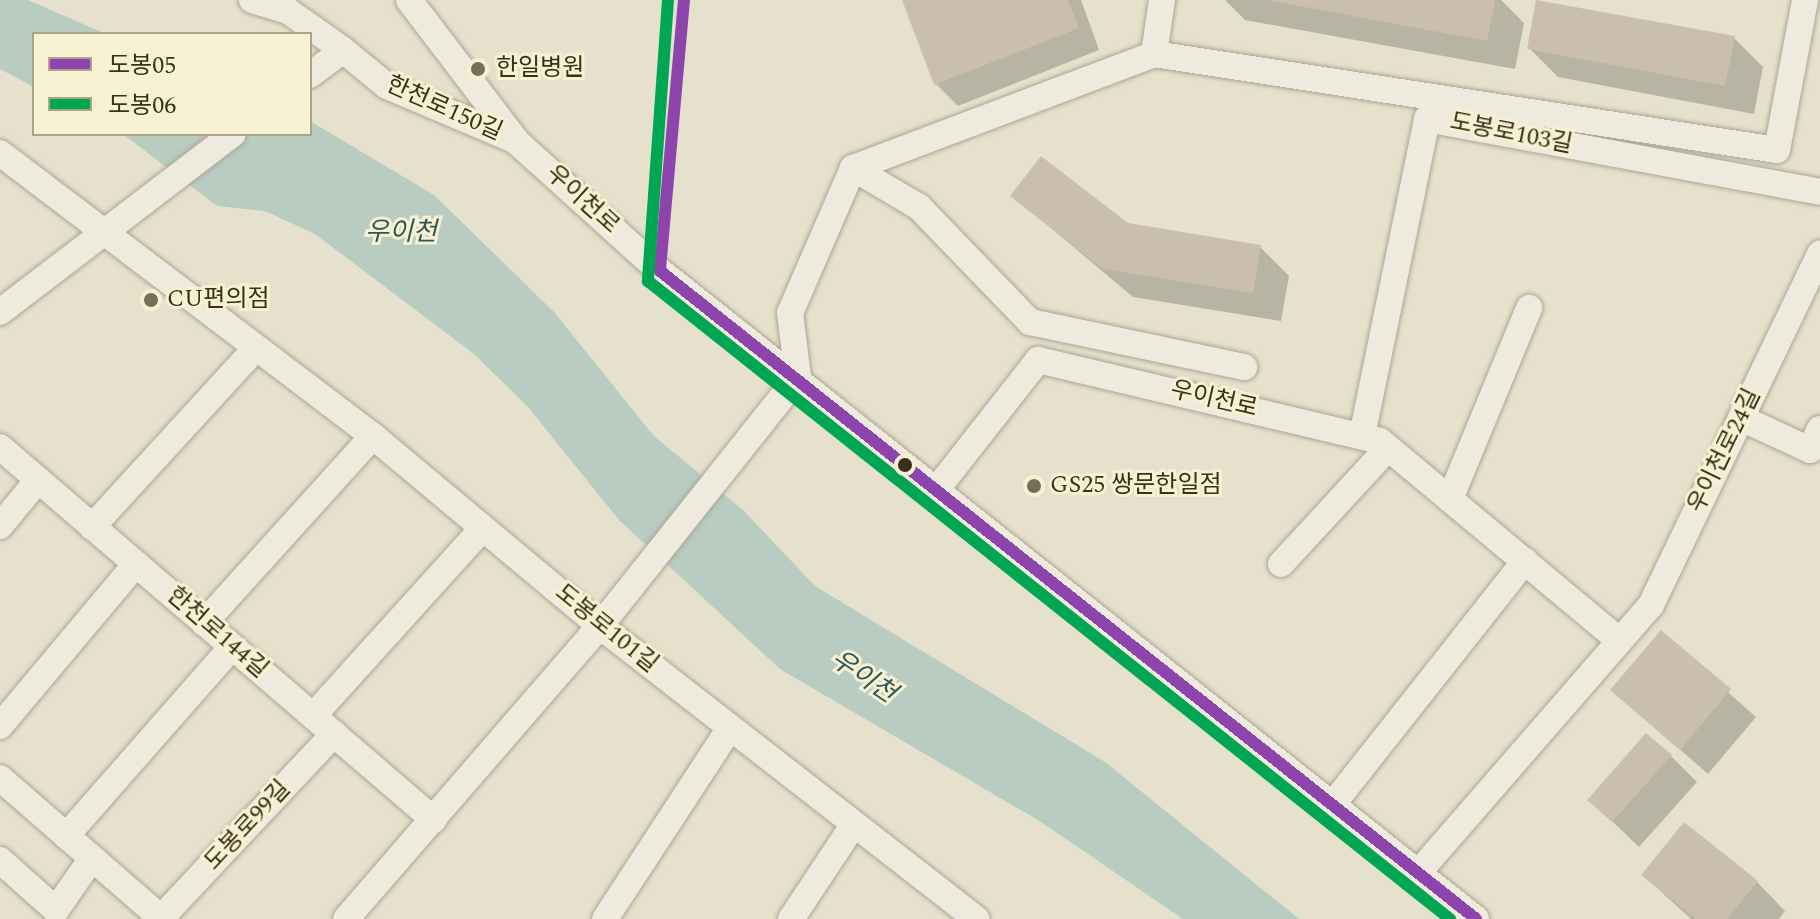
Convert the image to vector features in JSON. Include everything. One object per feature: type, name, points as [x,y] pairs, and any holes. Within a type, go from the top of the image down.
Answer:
[{"type":"street","name":"한천로150길","points":[[252,0],[288,11],[339,54],[387,86],[517,142]]},
{"type":"street","name":"우이천로","points":[[409,0],[517,142],[660,271],[798,377],[1476,919]]},
{"type":"street","points":[[1154,54],[1162,0]]},
{"type":"street","points":[[346,919],[600,626],[798,377],[790,313],[853,168],[1154,54],[1777,150],[1805,0]]},
{"type":"street","points":[[312,74],[339,54]]},
{"type":"street","name":"도봉로103길","points":[[1362,436],[1427,119],[1820,192]]},
{"type":"street","points":[[0,312],[230,136]]},
{"type":"street","name":"도봉로101길","points":[[0,153],[373,436],[600,626],[970,917]]},
{"type":"street","points":[[853,168],[919,207],[1030,322],[1244,367]]},
{"type":"street","name":"우이천로24길","points":[[1418,873],[1618,639],[1651,605],[1820,254]]},
{"type":"street","points":[[1450,499],[1529,308]]},
{"type":"street","points":[[92,527],[256,348]]},
{"type":"street","name":"우이천로","points":[[937,489],[1038,360],[1362,436]]},
{"type":"street","points":[[1741,418],[1815,440]]},
{"type":"street","points":[[204,623],[373,436]]},
{"type":"street","points":[[1362,436],[1388,448],[1618,639]]},
{"type":"street","name":"한천로144길","points":[[0,447],[434,820]]},
{"type":"street","points":[[1281,564],[1388,448]]},
{"type":"street","points":[[0,526],[38,480]]},
{"type":"street","points":[[313,716],[483,528]]},
{"type":"street","points":[[1333,804],[1525,561]]},
{"type":"street","points":[[0,726],[136,564]]},
{"type":"street","points":[[66,836],[232,647]]},
{"type":"street","points":[[605,919],[730,728]]},
{"type":"street","name":"도봉로99길","points":[[0,778],[162,918],[334,734]]},
{"type":"street","points":[[791,919],[854,824]]},
{"type":"street","points":[[0,860],[56,910],[92,858]]},
{"type":"water","points":[[0,0],[28,0],[101,32],[32,32],[32,86],[0,69]]},
{"type":"water","name":"우이천","points":[[312,122],[434,195],[554,312],[653,435],[744,511],[815,586],[1105,762],[1299,919],[1183,919],[1041,822],[780,669],[619,520],[528,407],[474,354],[315,234],[265,211],[217,206],[126,136],[312,136]]},
{"type":"building","points":[[902,0],[1068,0],[1079,28],[934,85]]},
{"type":"building","points":[[1267,0],[1495,0],[1487,41]]},
{"type":"building","points":[[1536,0],[1735,36],[1725,86],[1527,49]]},
{"type":"building","points":[[1041,156],[1128,223],[1261,245],[1253,293],[1103,269],[1010,196]]},
{"type":"building","points":[[1661,630],[1731,689],[1680,750],[1610,690]]},
{"type":"building","points":[[1646,733],[1672,755],[1612,822],[1587,800]]},
{"type":"building","points":[[1684,822],[1758,881],[1727,919],[1696,919],[1641,875]]},
{"type":"transit line","name":"도봉06","points":[[668,0],[648,281],[1450,919]]},
{"type":"transit line","name":"도봉05","points":[[684,0],[660,271],[1476,919]]},
{"type":"place","name":"한일병원","points":[[478,69]]},
{"type":"place","name":"CU편의점","points":[[151,300]]},
{"type":"place","name":"GS25 쌍문한일점","points":[[1034,486]]}]
